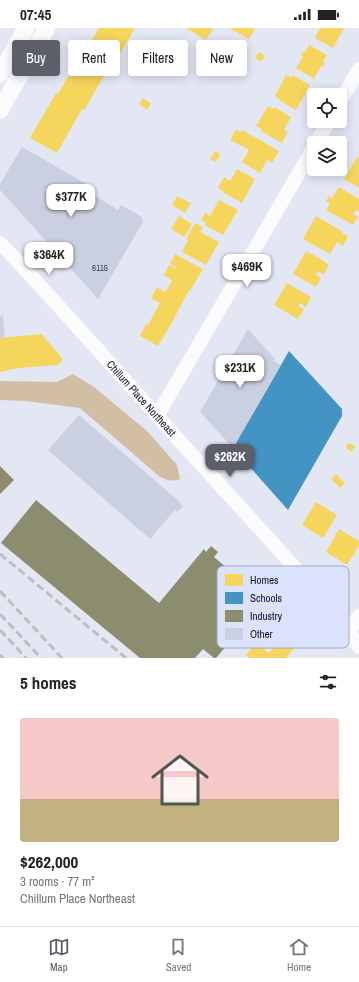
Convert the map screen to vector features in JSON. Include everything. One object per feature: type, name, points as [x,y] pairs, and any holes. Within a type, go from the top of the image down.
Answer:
[{"type":"street","points":[[0,74],[26,28]]},
{"type":"street","points":[[0,110],[47,28]]},
{"type":"street","points":[[347,90],[359,69]]},
{"type":"street","points":[[157,416],[307,159]]},
{"type":"street","name":"Chillum Place Northeast","points":[[0,243],[294,566]]},
{"type":"street","points":[[349,630],[359,616]]},
{"type":"street","name":"Chillum Place Northeast","points":[[349,632],[359,647]]},
{"type":"shaded area","points":[[73,374],[94,387],[147,431],[177,465],[180,479],[170,480],[160,477],[80,408],[25,401],[0,400],[0,381],[57,382]]},
{"type":"building: Homes","points":[[99,28],[135,28],[120,53],[120,40],[92,40]]},
{"type":"building: Homes","points":[[186,28],[213,28],[206,40]]},
{"type":"building: Homes","points":[[229,28],[255,28],[249,39]]},
{"type":"building: Homes","points":[[320,28],[344,28],[333,48],[315,38]]},
{"type":"building: Homes","points":[[309,45],[327,55],[323,62],[325,63],[323,67],[321,66],[314,79],[296,68],[303,56],[301,55],[302,51],[304,53]]},
{"type":"building: Homes","points":[[259,52],[265,56],[261,62],[255,58]]},
{"type":"building: Homes","points":[[286,75],[291,78],[292,75],[310,85],[296,110],[275,96]]},
{"type":"building: Homes","points":[[68,76],[104,76],[84,110],[82,109],[57,153],[30,138],[56,93],[58,94]]},
{"type":"building: Homes","points":[[143,98],[151,104],[147,110],[139,104]]},
{"type":"building: Homes","points":[[268,106],[273,109],[274,107],[291,117],[284,130],[288,131],[282,143],[261,131],[262,129],[256,126]]},
{"type":"building: Homes","points":[[236,130],[240,132],[242,130],[279,151],[272,163],[267,160],[260,173],[242,162],[249,150],[230,140]]},
{"type":"building: Homes","points":[[215,151],[220,154],[216,162],[210,159]]},
{"type":"building: Homes","points":[[357,157],[359,158],[359,188],[344,179]]},
{"type":"building: Homes","points":[[237,169],[255,179],[242,203],[218,188],[224,177],[230,181]]},
{"type":"building: Homes","points":[[339,187],[359,199],[359,212],[356,210],[353,214],[358,217],[353,225],[326,210],[330,204],[326,201],[329,196],[332,198]]},
{"type":"building: Homes","points":[[177,196],[191,203],[185,213],[172,205]]},
{"type":"building: Homes","points":[[219,200],[238,210],[223,235],[205,225],[206,223],[201,220],[205,213],[210,216]]},
{"type":"building: Homes","points":[[179,216],[192,224],[184,237],[171,229]]},
{"type":"building: Homes","points":[[316,216],[348,236],[343,246],[337,242],[330,254],[303,239]]},
{"type":"building: Homes","points":[[195,223],[203,227],[200,232],[219,242],[206,265],[182,252],[188,240],[186,239]]},
{"type":"building: Homes","points":[[306,251],[329,265],[324,275],[318,271],[316,275],[321,278],[316,287],[293,274]]},
{"type":"building: Homes","points":[[175,254],[203,269],[190,291],[189,290],[158,346],[140,336],[160,303],[151,298],[157,287],[165,292],[173,281],[164,275],[169,265],[176,269],[177,268],[170,264]]},
{"type":"building: Homes","points":[[287,283],[311,297],[306,307],[300,303],[298,306],[304,309],[298,319],[274,305]]},
{"type":"building: Homes","points":[[42,334],[63,360],[58,365],[18,368],[0,372],[0,338]]},
{"type":"building: Homes","points":[[348,443],[355,446],[352,452],[346,448]]},
{"type":"building: Homes","points":[[336,474],[345,483],[340,488],[331,479]]},
{"type":"building: Homes","points":[[316,502],[337,515],[323,538],[302,525]]},
{"type":"building: Homes","points":[[339,529],[359,541],[359,546],[347,565],[326,552]]},
{"type":"building: Homes","points":[[252,648],[262,648],[269,653],[273,648],[294,648],[286,658],[250,658],[246,655]]},
{"type":"building: Schools","points":[[289,351],[342,409],[342,416],[288,510],[233,448]]},
{"type":"building: Industry","points":[[0,466],[14,480],[0,494]]},
{"type":"building: Industry","points":[[36,500],[159,603],[204,549],[206,552],[211,546],[218,552],[214,557],[225,566],[217,566],[217,648],[224,648],[216,658],[203,649],[195,658],[140,658],[1,543]]},
{"type":"building: Other","points":[[22,147],[90,186],[87,191],[118,210],[121,205],[142,217],[143,222],[98,299],[0,190],[0,184]]},
{"type":"building: Other","points":[[3,315],[5,338],[0,338],[0,316]]},
{"type":"building: Other","points":[[248,329],[275,359],[273,361],[281,365],[233,448],[200,412]]},
{"type":"building: Other","points":[[79,415],[183,506],[177,512],[175,510],[150,539],[48,450]]},
{"type":"railway","points":[[0,554],[126,658]]},
{"type":"railway","points":[[0,591],[62,658]]},
{"type":"railway","points":[[0,614],[41,658]]},
{"type":"railway","points":[[0,630],[26,658]]},
{"type":"railway","points":[[0,655],[3,658]]}]
